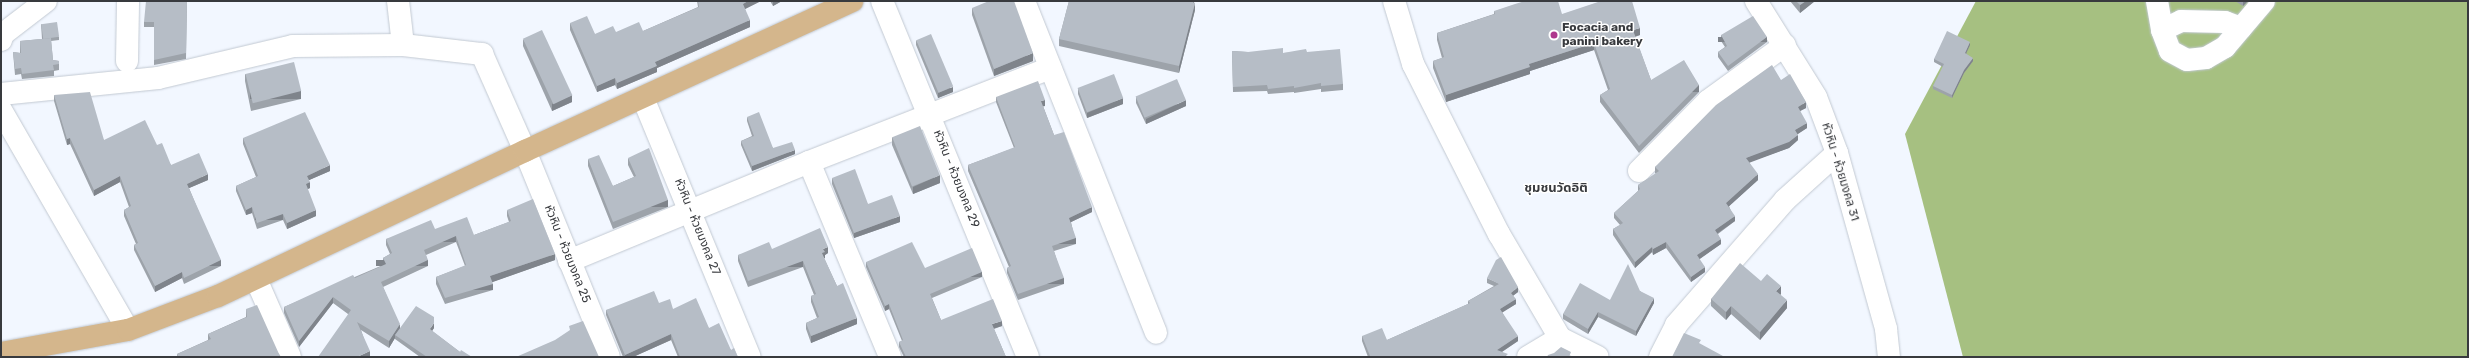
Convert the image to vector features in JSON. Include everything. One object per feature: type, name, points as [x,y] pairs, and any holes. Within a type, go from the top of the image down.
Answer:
[{"type":"main road","points":[[11,353],[128,330],[164,318],[256,279],[525,151],[852,1]]},
{"type":"street","points":[[1,40],[3,34],[46,1]]},
{"type":"street","points":[[127,61],[128,1]]},
{"type":"street","points":[[1,94],[158,78],[293,46],[403,45],[398,1]]},
{"type":"street","name":"หัวหิน - ห้วยมงคล 29","points":[[882,1],[930,114],[1028,357]]},
{"type":"street","points":[[1024,1],[1156,333]]},
{"type":"street","points":[[1394,1],[1413,64],[1499,234],[1560,338],[1598,357]]},
{"type":"street","name":"หัวหิน - ห้วยมงคล 31","points":[[1756,1],[1785,45],[1816,97],[1837,153],[1886,329],[1889,357]]},
{"type":"street","points":[[2157,1],[2162,30],[2170,51],[2187,60],[2206,58],[2225,47],[2264,1]]},
{"type":"street","points":[[2162,30],[2181,21],[2225,22],[2241,28]]},
{"type":"street","name":"หัวหิน - ห้วยมงคล 25","points":[[403,45],[482,54],[525,151],[609,357]]},
{"type":"street","points":[[1638,171],[1708,101],[1785,45]]},
{"type":"street","points":[[569,261],[691,212],[809,162],[1050,68]]},
{"type":"street","name":"หัวหิน - ห้วยมงคล 27","points":[[643,98],[750,357]]},
{"type":"street","points":[[1,110],[128,330]]},
{"type":"street","points":[[1660,357],[1676,324],[1785,200],[1837,153]]},
{"type":"street","points":[[809,162],[890,357]]},
{"type":"street","points":[[256,279],[290,357]]},
{"type":"street","points":[[1528,357],[1560,338]]},
{"type":"green space","points":[[1976,1],[2468,1],[2468,357],[1963,357],[1905,134]]},
{"type":"building","points":[[146,1],[187,1],[186,53],[154,60],[154,22],[144,22]]},
{"type":"building","points":[[698,1],[748,1],[743,4],[750,20],[655,62],[657,66],[617,83],[615,78],[597,86],[570,23],[587,16],[595,34],[613,26],[616,32],[639,22],[643,31],[699,7]]},
{"type":"building","points":[[989,1],[1014,1],[1033,53],[994,69],[972,8]]},
{"type":"building","points":[[1069,1],[1193,1],[1193,3],[1195,3],[1179,66],[1059,39]]},
{"type":"building","points":[[1525,1],[1558,1],[1562,14],[1601,1],[1632,1],[1640,28],[1633,30],[1651,80],[1684,60],[1699,85],[1639,146],[1600,95],[1610,89],[1594,43],[1529,64],[1530,67],[1446,95],[1433,61],[1444,57],[1437,33],[1495,14],[1494,11]]},
{"type":"building","points":[[1796,1],[1806,1],[1800,5]]},
{"type":"building","points":[[1753,16],[1767,37],[1728,66],[1718,52],[1727,46],[1721,35]]},
{"type":"building","points":[[57,22],[59,37],[43,39],[41,24]]},
{"type":"building","points":[[542,30],[572,95],[553,104],[523,39]]},
{"type":"building","points":[[1947,31],[1970,42],[1965,53],[1973,58],[1964,70],[1952,95],[1933,86],[1944,64],[1934,59]]},
{"type":"building","points":[[931,34],[953,86],[939,93],[916,40]]},
{"type":"building","points":[[51,38],[53,60],[59,61],[59,64],[53,65],[54,70],[22,74],[21,68],[15,69],[13,52],[21,53],[20,41]]},
{"type":"building","points":[[1283,48],[1283,53],[1306,49],[1307,52],[1340,49],[1343,84],[1321,86],[1321,83],[1294,88],[1294,86],[1268,89],[1267,85],[1233,87],[1232,51],[1248,52]]},
{"type":"building","points":[[294,62],[301,91],[253,103],[245,74]]},
{"type":"building","points":[[1772,65],[1781,80],[1790,74],[1806,102],[1798,107],[1807,123],[1795,130],[1798,135],[1789,142],[1746,158],[1758,174],[1726,203],[1735,216],[1715,230],[1721,239],[1697,255],[1705,267],[1691,277],[1666,242],[1653,249],[1652,247],[1635,262],[1613,229],[1623,223],[1614,213],[1640,189],[1638,185],[1659,171],[1655,167],[1716,105]]},
{"type":"building","points":[[1114,74],[1123,98],[1087,112],[1078,88]]},
{"type":"building","points":[[1177,79],[1186,100],[1145,118],[1136,97]]},
{"type":"building","points":[[1038,81],[1045,100],[1041,101],[1054,135],[1064,132],[1092,207],[1069,218],[1076,238],[1052,246],[1064,278],[1018,294],[1007,268],[1011,266],[968,165],[1015,147],[996,97]]},
{"type":"building","points":[[90,92],[104,140],[145,120],[157,145],[162,143],[171,165],[199,153],[208,174],[187,184],[221,260],[184,278],[182,272],[155,286],[134,245],[138,243],[124,210],[131,206],[120,176],[94,190],[70,138],[67,139],[54,95]]},
{"type":"building","points":[[305,112],[330,165],[307,176],[310,182],[306,184],[316,210],[287,223],[283,214],[257,223],[252,207],[246,210],[236,186],[258,176],[243,138]]},
{"type":"building","points":[[759,112],[773,148],[792,142],[795,150],[752,166],[741,141],[754,136],[747,117]]},
{"type":"building","points":[[920,126],[940,175],[912,186],[892,137]]},
{"type":"building","points":[[649,148],[668,200],[613,222],[588,159],[599,155],[613,186],[636,176],[628,158]]},
{"type":"building","points":[[855,169],[868,204],[892,195],[900,216],[854,233],[832,178]]},
{"type":"building","points":[[533,199],[555,254],[490,276],[493,284],[445,298],[436,277],[466,265],[456,236],[424,250],[428,260],[381,282],[400,324],[389,341],[357,322],[370,351],[357,357],[318,357],[351,310],[333,297],[299,341],[284,307],[353,275],[355,278],[386,264],[383,258],[392,253],[386,239],[431,220],[435,229],[467,217],[474,235],[511,221],[507,210]]},
{"type":"building","points":[[820,228],[828,247],[823,249],[825,252],[822,253],[837,286],[843,283],[857,318],[811,336],[806,323],[819,317],[811,296],[816,294],[803,261],[748,281],[738,255],[769,242],[772,249]]},
{"type":"building","points":[[912,242],[925,268],[972,248],[982,272],[930,294],[941,320],[993,299],[1002,321],[992,324],[1006,357],[906,357],[899,342],[903,340],[889,304],[885,306],[866,262]]},
{"type":"building","points":[[1501,257],[1518,287],[1511,293],[1516,299],[1500,309],[1518,336],[1497,350],[1508,354],[1504,357],[1369,357],[1370,356],[1362,336],[1382,328],[1387,340],[1470,303],[1468,301],[1499,284],[1487,278],[1496,260]]},
{"type":"building","points":[[1740,263],[1761,281],[1767,274],[1781,286],[1776,291],[1787,300],[1760,332],[1731,306],[1726,312],[1711,299]]},
{"type":"building","points":[[1628,264],[1640,291],[1654,298],[1636,331],[1598,312],[1588,329],[1563,314],[1580,283],[1610,300]]},
{"type":"building","points":[[654,291],[659,303],[670,299],[673,309],[696,298],[709,328],[719,323],[731,350],[734,348],[738,357],[680,357],[671,334],[625,355],[606,310]]},
{"type":"building","points":[[257,305],[281,357],[178,357],[177,354],[211,339],[208,334],[247,317],[246,309]]},
{"type":"building","points":[[416,306],[434,317],[434,323],[430,329],[460,352],[461,350],[472,357],[427,357],[395,335]]},
{"type":"building","points":[[583,321],[599,357],[516,357],[555,340],[570,330],[569,326]]},
{"type":"building","points":[[1684,333],[1701,340],[1699,343],[1723,356],[1672,357]]},
{"type":"building","points":[[1561,347],[1571,352],[1569,357],[1547,357],[1548,355],[1554,353]]},
{"type":"place","name":"Focacia and panini bakery","points":[[1554,35]]},
{"type":"district","name":"ชุมชนวัดอิติ","points":[[1556,188]]}]
